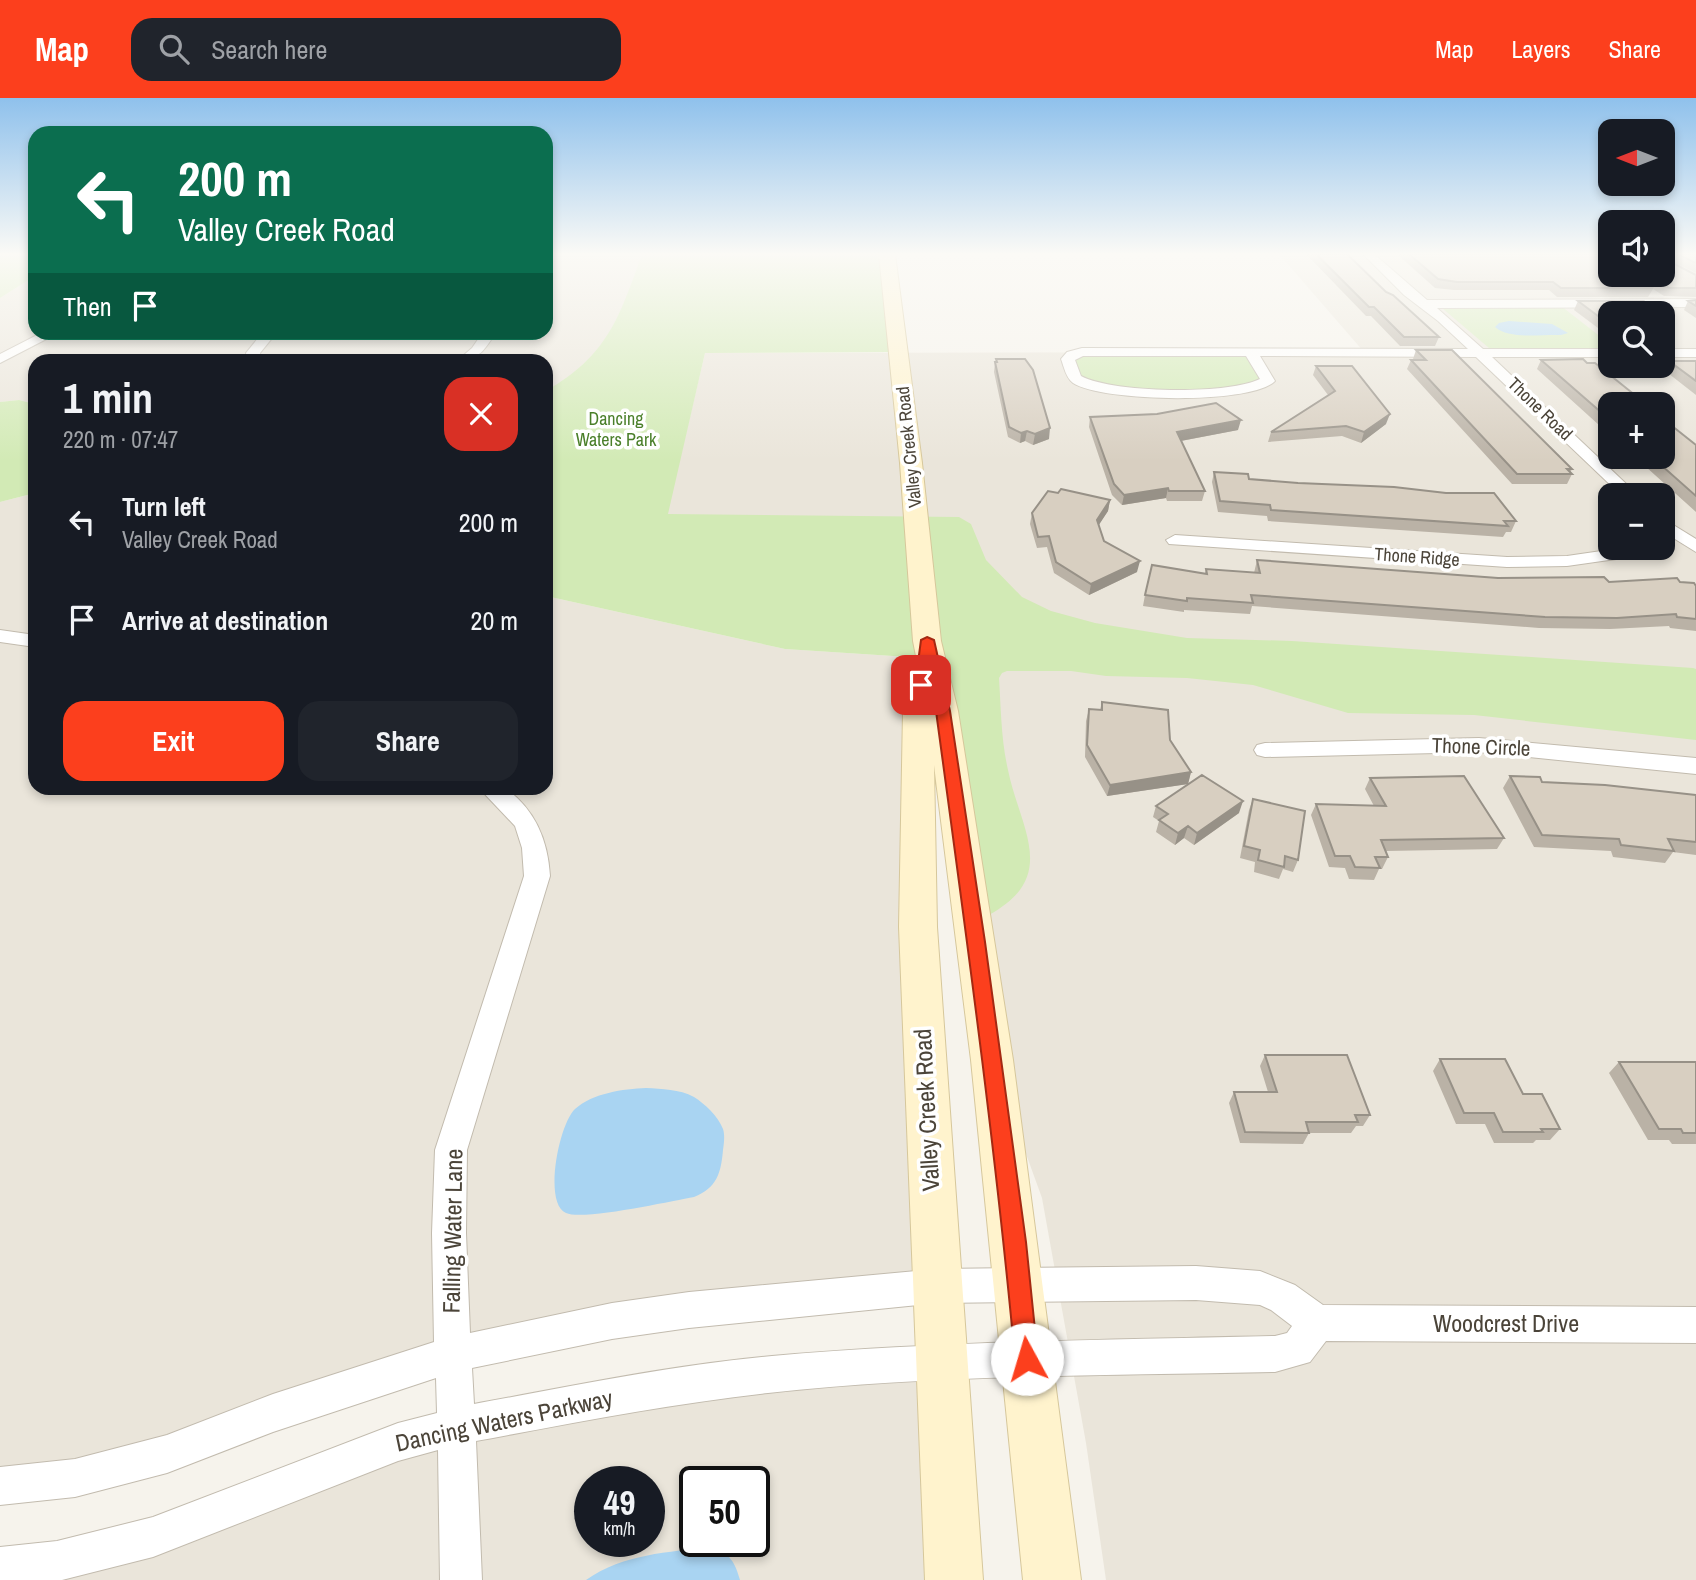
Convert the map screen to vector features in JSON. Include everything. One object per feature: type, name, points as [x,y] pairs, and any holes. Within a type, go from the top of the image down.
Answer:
[{"type":"main road","name":"Valley Creek Road","points":[[895,323],[927,640],[943,711],[971,904],[1019,1285],[1052,1580]]},
{"type":"main road","name":"Valley Creek Road","points":[[927,640],[918,712],[916,841],[923,1051],[954,1580]]},
{"type":"street","name":"Thone Road","points":[[1447,323],[1617,483]]},
{"type":"street","points":[[0,359],[38,340]]},
{"type":"street","points":[[253,354],[264,340]]},
{"type":"street","points":[[473,354],[485,340]]},
{"type":"street","points":[[1251,353],[1268,381],[1255,389],[1233,392],[1129,392],[1101,388],[1075,378],[1068,359],[1082,352],[1598,352]]},
{"type":"street","points":[[1675,353],[1696,353]]},
{"type":"street","points":[[1675,532],[1693,545]]},
{"type":"street","name":"Thone Ridge","points":[[1175,540],[1517,563],[1567,561],[1598,556]]},
{"type":"street","name":"Thone Ridge","points":[[1675,546],[1693,545]]},
{"type":"street","points":[[0,636],[28,640]]},
{"type":"street","name":"Thone Circle","points":[[1265,750],[1479,745],[1696,766]]},
{"type":"street","name":"Falling Water Lane","points":[[461,1580],[449,1234],[451,1150],[537,876],[538,855],[531,830],[521,815],[498,795]]},
{"type":"street","points":[[0,1486],[75,1478],[167,1454],[273,1413],[454,1354],[612,1321],[689,1310],[938,1286],[1196,1283],[1261,1288],[1283,1297],[1317,1323],[1297,1349],[1288,1352],[1027,1359]]},
{"type":"street","name":"Woodcrest Drive","points":[[1317,1323],[1696,1325]]},
{"type":"street","name":"Dancing Waters Parkway","points":[[0,1567],[57,1561],[153,1537],[398,1442],[457,1426],[678,1385],[771,1374],[1027,1359]]},
{"type":"shaded area","points":[[0,323],[28,323],[28,340],[553,340],[553,323],[614,323],[604,344],[570,377],[553,387],[553,354],[28,354],[28,402],[19,400],[0,402]]},
{"type":"shaded area","points":[[1339,323],[1598,323],[1598,378],[1675,378],[1675,323],[1696,323],[1696,1580],[1106,1580],[1086,1443],[1042,1198],[992,1060],[927,641],[667,514],[705,353],[1364,352]]},
{"type":"shaded area","points":[[28,495],[28,795],[553,795],[553,598],[785,649],[924,658],[938,1286],[689,1310],[0,1486],[0,502]]},
{"type":"shaded area","points":[[942,1362],[954,1580],[0,1580],[398,1442]]},
{"type":"green space","name":"Dancing Waters Park","points":[[614,323],[895,323],[899,352],[705,353],[668,514],[959,517],[971,524],[986,560],[1022,597],[1051,611],[1095,623],[1187,638],[1292,641],[1693,668],[1696,669],[1696,740],[1474,715],[1348,713],[1253,685],[1187,678],[1106,676],[1071,671],[1007,671],[999,678],[1003,735],[1008,770],[1030,850],[1029,868],[1024,884],[1011,900],[989,915],[924,658],[785,649],[553,598],[553,386],[584,363]]},
{"type":"green space","points":[[1460,323],[1583,323],[1598,335],[1598,349],[1489,348]]},
{"type":"green space","points":[[1251,353],[1267,377],[1260,387],[1141,392],[1085,383],[1069,356]]},
{"type":"green space","points":[[19,400],[28,402],[28,495],[0,502],[0,402]]},
{"type":"water","points":[[1499,323],[1552,324],[1568,333],[1517,335],[1495,327]]},
{"type":"water","points":[[646,1088],[688,1094],[715,1115],[724,1136],[721,1166],[713,1184],[694,1197],[608,1213],[566,1213],[559,1206],[555,1195],[555,1180],[559,1146],[569,1117],[575,1109],[590,1099],[618,1091]]},
{"type":"water","points":[[679,1551],[679,1557],[729,1557],[740,1580],[586,1580],[600,1571],[631,1559],[665,1557],[665,1553]]},
{"type":"building","points":[[1390,323],[1424,323],[1439,337],[1404,337]]},
{"type":"building","points":[[1416,350],[1452,350],[1572,469],[1567,469],[1572,474],[1517,474],[1411,360],[1426,360]]},
{"type":"building","points":[[996,359],[1025,359],[1033,370],[1050,428],[1035,434],[1027,431],[1021,433],[1009,427]]},
{"type":"building","points":[[1583,359],[1587,363],[1595,363],[1598,365],[1598,378],[1614,378],[1631,392],[1598,392],[1598,410],[1541,360]]},
{"type":"building","points":[[1675,361],[1696,361],[1696,381],[1675,365]]},
{"type":"building","points":[[1316,366],[1352,366],[1390,414],[1364,432],[1346,426],[1271,432],[1335,391]]},
{"type":"building","points":[[1216,403],[1241,420],[1177,432],[1205,491],[1169,491],[1168,488],[1124,495],[1114,484],[1090,417],[1157,414]]},
{"type":"building","points":[[1675,428],[1696,445],[1696,496],[1666,469],[1675,469]]},
{"type":"building","points":[[1214,472],[1248,474],[1249,479],[1298,483],[1394,487],[1446,493],[1494,493],[1516,521],[1504,521],[1508,526],[1271,510],[1270,505],[1220,501]]},
{"type":"building","points":[[1061,489],[1110,500],[1097,520],[1104,541],[1140,561],[1091,584],[1056,562],[1049,536],[1038,537],[1032,513],[1048,491],[1058,493]]},
{"type":"building","points":[[1257,560],[1498,578],[1604,577],[1609,582],[1677,578],[1680,582],[1694,583],[1696,586],[1696,619],[1677,617],[1676,614],[1617,618],[1545,617],[1251,595],[1253,603],[1187,598],[1187,601],[1145,595],[1152,565],[1207,574],[1206,569],[1260,573]]},
{"type":"building","points":[[1102,702],[1168,710],[1170,740],[1191,772],[1110,785],[1087,745],[1089,709],[1102,710]]},
{"type":"building","points":[[1202,775],[1243,801],[1197,833],[1188,826],[1178,833],[1159,820],[1168,814],[1156,806]]},
{"type":"building","points":[[1464,776],[1504,838],[1381,840],[1388,857],[1375,857],[1380,868],[1355,867],[1350,856],[1335,856],[1316,804],[1386,806],[1370,778]]},
{"type":"building","points":[[1510,776],[1540,777],[1542,782],[1605,785],[1696,795],[1696,842],[1668,839],[1674,851],[1621,845],[1619,839],[1542,835]]},
{"type":"building","points":[[1253,799],[1305,811],[1298,860],[1285,856],[1284,867],[1258,860],[1260,850],[1244,846]]},
{"type":"building","points":[[1265,1055],[1347,1055],[1370,1115],[1355,1115],[1358,1122],[1306,1122],[1309,1133],[1245,1132],[1234,1092],[1277,1092]]},
{"type":"building","points":[[1440,1059],[1505,1059],[1523,1094],[1542,1094],[1560,1129],[1541,1129],[1543,1132],[1503,1132],[1494,1113],[1464,1113]]},
{"type":"building","points":[[1619,1062],[1696,1062],[1696,1133],[1683,1133],[1681,1129],[1659,1129]]},
{"type":"route","points":[[921,685],[927,640],[943,711],[976,942],[1015,1242],[1027,1359]]}]
